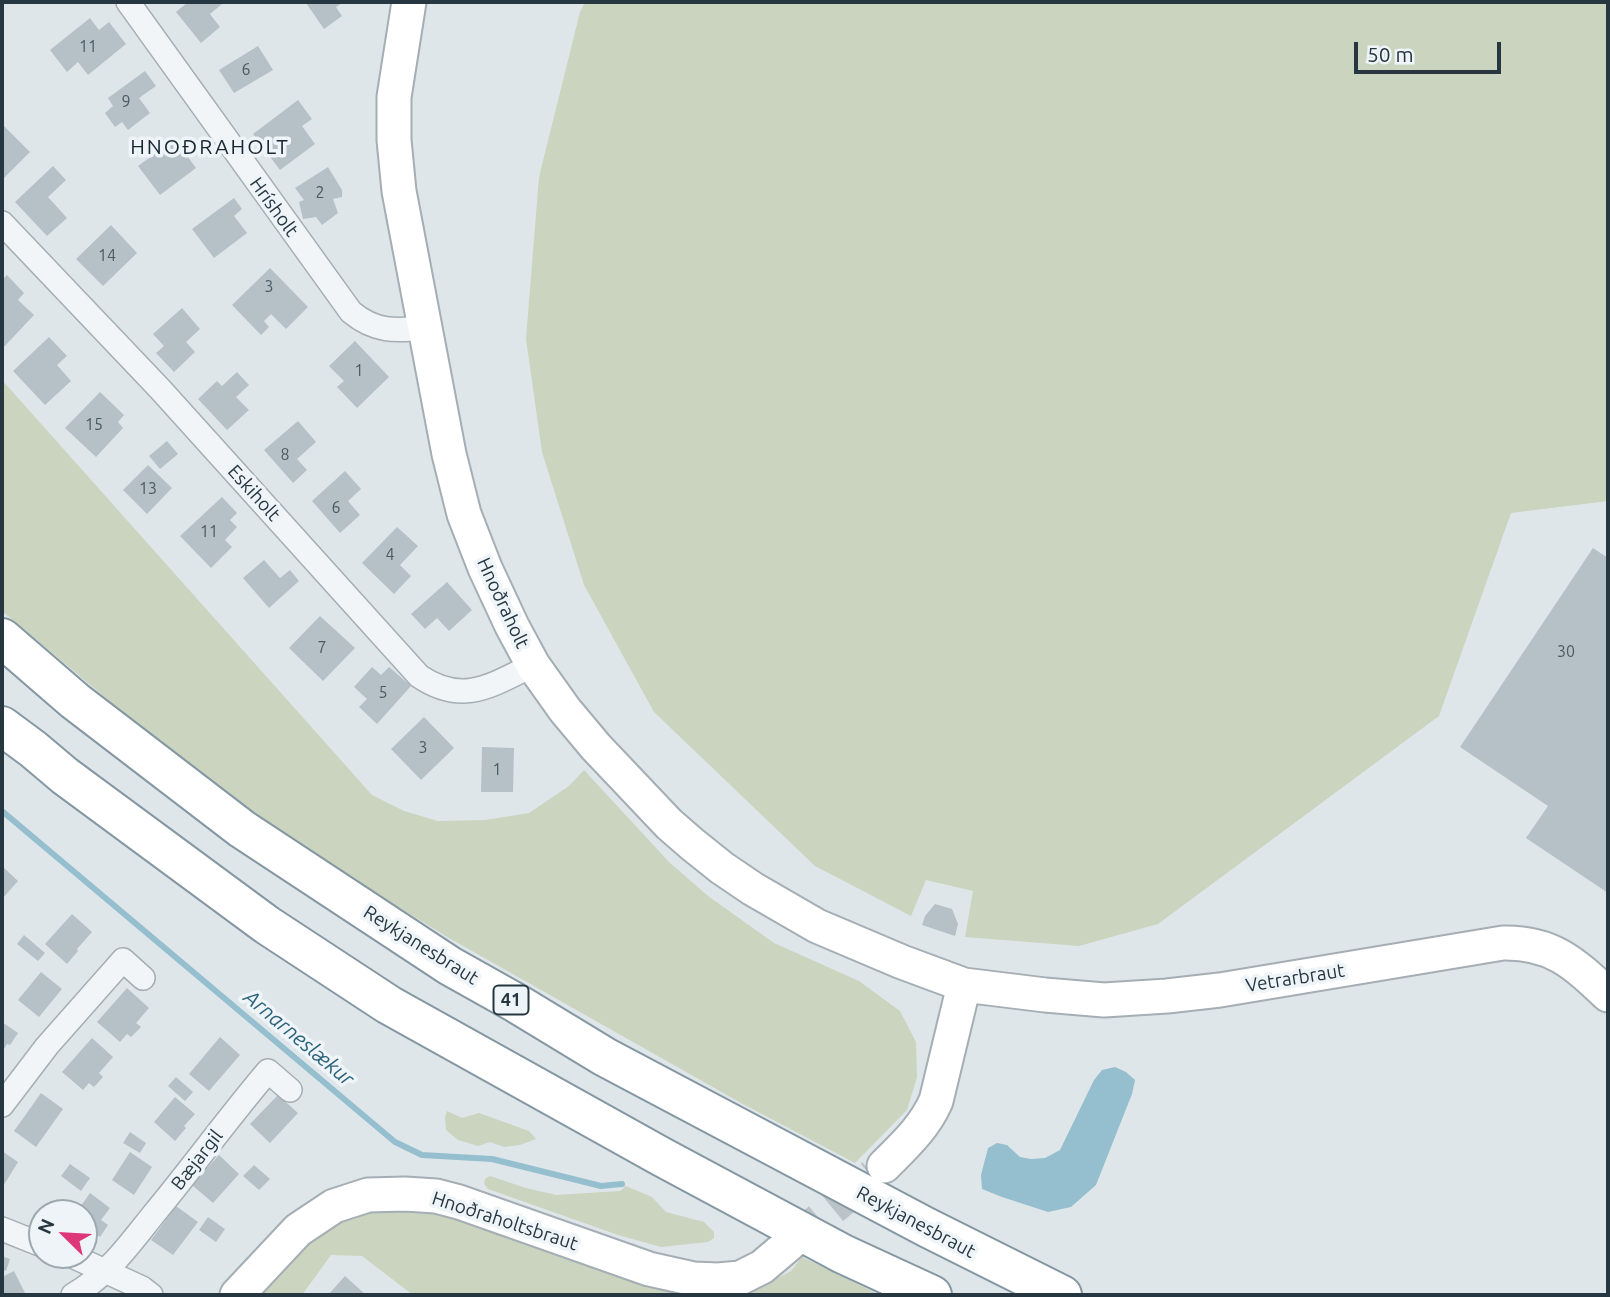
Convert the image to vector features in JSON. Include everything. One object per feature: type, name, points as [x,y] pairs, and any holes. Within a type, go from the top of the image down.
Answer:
[{"type":"highway","name":"Reykjanesbraut","points":[[2,638],[75,702],[242,829],[450,966],[605,1057],[926,1227],[1062,1295]]},
{"type":"highway","points":[[2,726],[65,776],[267,925],[389,1005],[674,1164],[844,1254],[932,1295]]},
{"type":"street","name":"Hrísholt","points":[[128,2],[351,312],[367,324],[383,329],[402,331],[425,328]]},
{"type":"street","name":"Hnoðraholt","points":[[409,2],[394,97],[394,140],[399,191],[449,454],[464,514],[485,568],[533,665],[565,710],[613,765],[669,824],[722,868],[817,926],[964,985]]},
{"type":"street","name":"Eskiholt","points":[[2,223],[160,389],[419,676],[429,683],[466,692],[491,686],[533,665]]},
{"type":"street","name":"Vetrarbraut","points":[[964,985],[1104,1000],[1167,996],[1220,990],[1503,943],[1519,943],[1534,945],[1561,955],[1608,995]]},
{"type":"street","points":[[2,1105],[47,1046],[123,960],[143,978]]},
{"type":"street","points":[[884,1166],[919,1131],[936,1101],[964,985]]},
{"type":"street","name":"Bæjargil","points":[[73,1295],[106,1271],[268,1071],[290,1090]]},
{"type":"street","name":"Hnoðraholtsbraut","points":[[237,1295],[298,1230],[334,1206],[368,1195],[436,1196],[649,1269],[694,1279],[740,1278],[762,1267],[794,1240]]},
{"type":"street","points":[[2,1229],[28,1239]]},
{"type":"street","points":[[98,1268],[151,1295]]},
{"type":"green space","points":[[585,2],[1608,2],[1608,501],[1511,513],[1439,716],[1158,924],[1079,946],[965,937],[973,891],[926,880],[911,916],[815,866],[654,712],[584,585],[542,452],[526,339],[539,177],[580,12]]},
{"type":"green space","points":[[2,380],[372,795],[404,811],[438,821],[485,820],[529,813],[569,786],[584,770],[669,862],[708,896],[774,943],[859,981],[900,1011],[916,1042],[917,1077],[907,1110],[855,1163],[741,1103],[449,938],[310,853],[156,740],[2,611]]},
{"type":"green space","points":[[447,1111],[462,1118],[479,1113],[529,1131],[536,1139],[504,1147],[490,1142],[478,1146],[458,1140],[446,1130]]},
{"type":"green space","points":[[490,1176],[556,1195],[620,1191],[626,1186],[652,1197],[666,1212],[704,1222],[714,1232],[714,1238],[708,1242],[661,1247],[618,1235],[488,1189],[484,1184],[485,1179]]},
{"type":"green space","points":[[407,1205],[468,1219],[720,1293],[757,1289],[791,1271],[802,1257],[880,1295],[413,1295],[362,1256],[331,1255],[302,1295],[249,1295],[338,1212]]},
{"type":"water","points":[[1115,1067],[1135,1080],[1096,1185],[1071,1207],[1048,1212],[982,1189],[981,1175],[988,1148],[997,1143],[1007,1145],[1020,1157],[1031,1159],[1045,1158],[1060,1150],[1094,1080],[1102,1070]]},
{"type":"building","points":[[188,2],[222,4],[210,14],[220,27],[201,43],[176,12]]},
{"type":"building","points":[[344,2],[336,7],[342,16],[324,29],[306,3]]},
{"type":"building","points":[[90,18],[99,30],[109,22],[126,44],[88,75],[78,62],[67,72],[50,50]]},
{"type":"building","points":[[258,46],[273,70],[234,93],[219,70]]},
{"type":"building","points":[[145,71],[156,86],[139,98],[150,113],[128,130],[122,122],[115,127],[105,113],[113,106],[108,98]]},
{"type":"building","points":[[298,100],[312,119],[302,126],[315,144],[280,170],[253,134]]},
{"type":"building","points":[[2,124],[30,152],[2,180]]},
{"type":"building","points":[[175,139],[196,168],[160,195],[138,166]]},
{"type":"building","points":[[53,166],[66,180],[48,197],[67,218],[47,236],[15,202]]},
{"type":"building","points":[[328,167],[342,190],[342,197],[333,199],[338,213],[322,225],[316,217],[303,219],[299,202],[304,200],[295,188]]},
{"type":"building","points":[[234,198],[242,209],[234,216],[247,233],[214,258],[192,229]]},
{"type":"building","points":[[111,225],[137,253],[103,286],[76,259]]},
{"type":"building","points":[[270,268],[308,307],[286,329],[271,314],[264,321],[269,327],[261,335],[232,305]]},
{"type":"building","points":[[7,275],[24,293],[18,300],[34,315],[2,349],[2,280]]},
{"type":"building","points":[[182,308],[200,329],[186,342],[195,352],[174,372],[156,353],[164,346],[153,334]]},
{"type":"building","points":[[49,337],[67,356],[57,365],[71,381],[45,405],[13,371]]},
{"type":"building","points":[[355,341],[389,377],[357,408],[337,387],[344,381],[329,366]]},
{"type":"building","points":[[237,372],[249,385],[236,397],[249,410],[227,430],[198,399],[217,381],[222,386]]},
{"type":"building","points":[[100,392],[124,415],[118,422],[123,428],[96,457],[65,428]]},
{"type":"building","points":[[298,421],[316,442],[297,459],[307,470],[293,483],[264,450]]},
{"type":"building","points":[[167,441],[178,454],[160,469],[149,456]]},
{"type":"building","points":[[148,465],[172,488],[147,514],[123,490]]},
{"type":"building","points":[[345,471],[361,489],[348,501],[360,515],[340,533],[312,501]]},
{"type":"building","points":[[222,497],[237,513],[230,520],[237,527],[225,540],[232,547],[211,568],[180,536]]},
{"type":"building","points":[[397,527],[418,546],[400,565],[411,576],[394,594],[362,563]]},
{"type":"building","points":[[1593,548],[1608,558],[1608,893],[1526,838],[1548,806],[1460,747]]},
{"type":"building","points":[[264,560],[280,578],[290,570],[299,581],[269,608],[243,578]]},
{"type":"building","points":[[447,582],[472,610],[449,631],[437,618],[425,629],[411,614]]},
{"type":"building","points":[[320,616],[355,648],[323,681],[289,648]]},
{"type":"building","points":[[372,667],[381,675],[389,667],[411,686],[377,724],[359,707],[367,699],[354,687]]},
{"type":"building","points":[[424,717],[454,748],[421,780],[391,749]]},
{"type":"building","points":[[482,747],[514,748],[513,792],[481,792]]},
{"type":"building","points":[[2,866],[18,881],[2,899]]},
{"type":"building","points":[[935,904],[952,909],[958,924],[955,936],[922,925],[925,916]]},
{"type":"building","points":[[72,914],[92,932],[67,964],[45,944]]},
{"type":"building","points":[[24,935],[45,953],[38,961],[17,944]]},
{"type":"building","points":[[41,972],[62,989],[39,1017],[18,1000]]},
{"type":"building","points":[[127,988],[149,1008],[136,1023],[141,1027],[131,1037],[127,1034],[120,1042],[97,1022]]},
{"type":"building","points":[[2,1022],[18,1033],[2,1052]]},
{"type":"building","points":[[220,1037],[240,1055],[209,1091],[189,1074]]},
{"type":"building","points":[[92,1038],[113,1057],[99,1073],[103,1077],[94,1087],[89,1083],[83,1090],[62,1072]]},
{"type":"building","points":[[176,1077],[193,1092],[185,1101],[168,1086]]},
{"type":"building","points":[[41,1093],[63,1109],[36,1147],[14,1131]]},
{"type":"building","points":[[278,1095],[298,1113],[270,1143],[250,1124]]},
{"type":"building","points":[[175,1097],[195,1114],[175,1141],[154,1122]]},
{"type":"building","points":[[130,1132],[146,1143],[140,1153],[123,1143]]},
{"type":"building","points":[[2,1151],[18,1162],[2,1188]]},
{"type":"building","points":[[130,1152],[152,1167],[134,1195],[112,1180]]},
{"type":"building","points":[[219,1155],[239,1174],[213,1203],[192,1185]]},
{"type":"building","points":[[70,1164],[90,1178],[81,1191],[61,1176]]},
{"type":"building","points":[[254,1165],[270,1179],[259,1190],[243,1176]]},
{"type":"building","points":[[90,1193],[98,1199],[86,1199]]},
{"type":"building","points":[[98,1199],[110,1208],[101,1220],[108,1225],[100,1237]]},
{"type":"building","points":[[176,1206],[198,1222],[173,1255],[151,1240]]},
{"type":"building","points":[[208,1217],[225,1229],[216,1242],[199,1230]]},
{"type":"building","points":[[2,1256],[10,1259],[6,1271],[2,1270]]},
{"type":"building","points":[[14,1271],[26,1295],[2,1295],[2,1277]]},
{"type":"building","points":[[345,1276],[366,1295],[328,1295]]},
{"type":"waterway","name":"Arnarneslækur","points":[[2,811],[395,1142],[422,1155],[492,1159],[601,1186],[622,1184]]},
{"type":"tunnel","points":[[794,1240],[873,1175]]},
{"type":"district","name":"HNOÐRAHOLT","points":[[210,147]]}]
